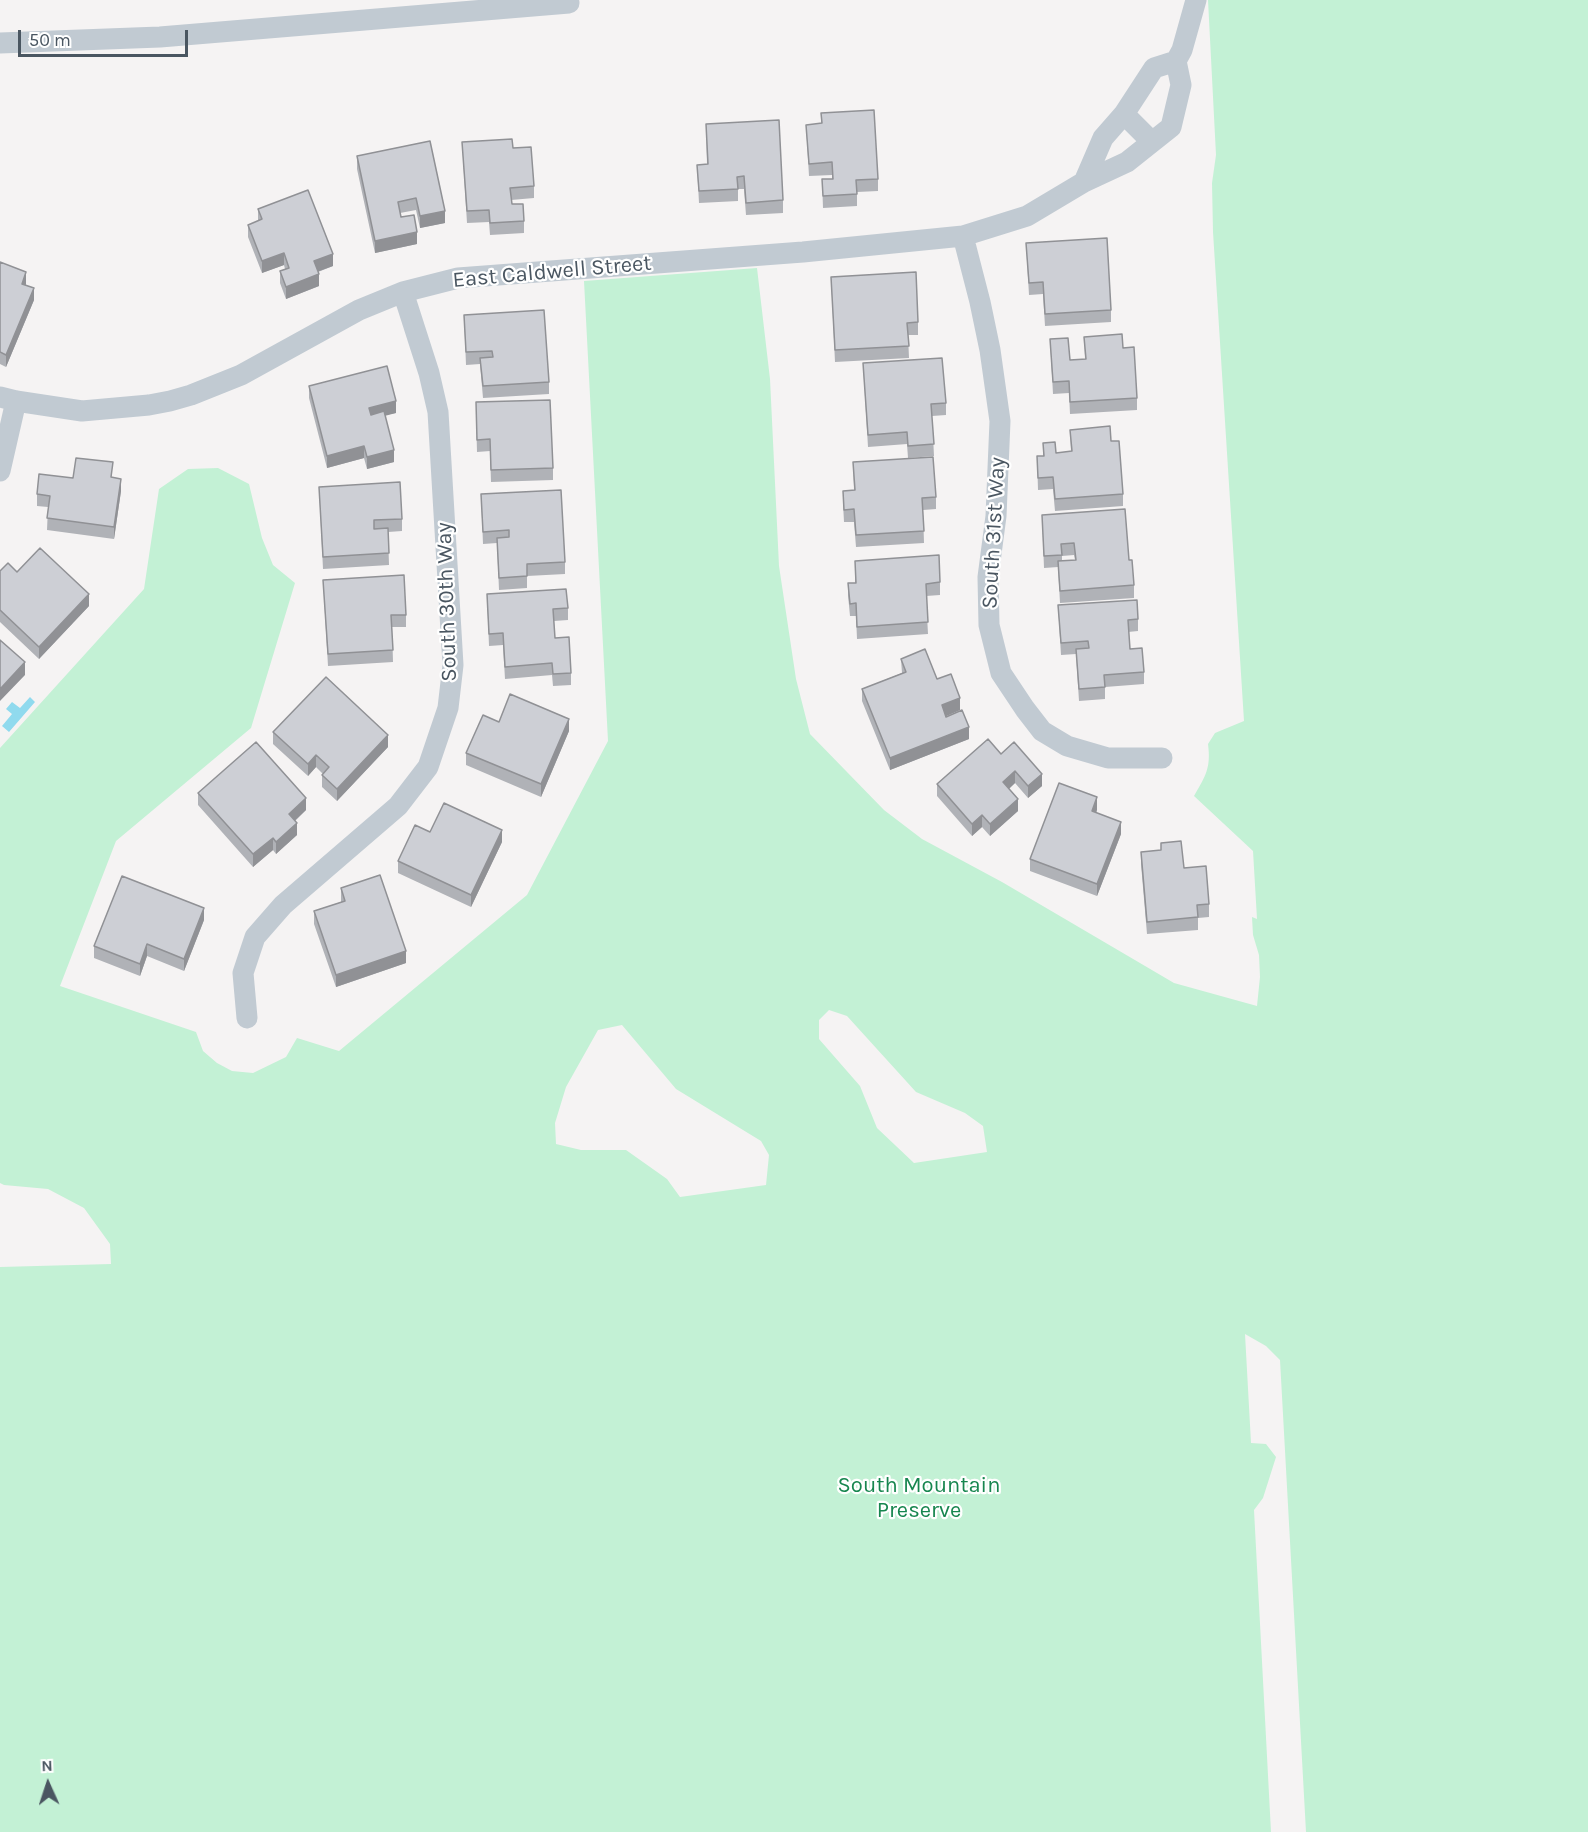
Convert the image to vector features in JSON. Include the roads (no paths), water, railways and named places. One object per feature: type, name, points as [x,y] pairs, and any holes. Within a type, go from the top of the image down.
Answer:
[{"type":"street","points":[[1084,182],[1103,138],[1124,114],[1154,68],[1176,60],[1182,50],[1196,0]]},
{"type":"street","points":[[0,43],[160,37],[569,3]]},
{"type":"street","name":"East Caldwell Street","points":[[8,399],[82,411],[149,405],[191,395],[241,375],[358,310],[403,291],[458,278],[803,252],[963,236],[1027,216],[1084,182],[1127,162],[1171,127],[1181,85],[1176,60]]},
{"type":"street","points":[[1124,114],[1152,142]]},
{"type":"street","name":"South 31st Way","points":[[963,236],[990,350],[1000,421],[996,516],[988,577],[989,625],[1001,673],[1042,731],[1067,746],[1108,758],[1162,758]]},
{"type":"street","name":"South 30th Way","points":[[247,1018],[243,973],[255,937],[283,905],[398,806],[428,768],[448,708],[453,664],[438,412],[429,373],[403,291]]},
{"type":"street","points":[[0,471],[8,399]]},
{"type":"water","points":[[30,697],[35,702],[9,732],[2,726],[12,714],[6,709],[12,702],[20,708]]},
{"type":"park label","name":"South Mountain Preserve","points":[[919,1498]]}]
